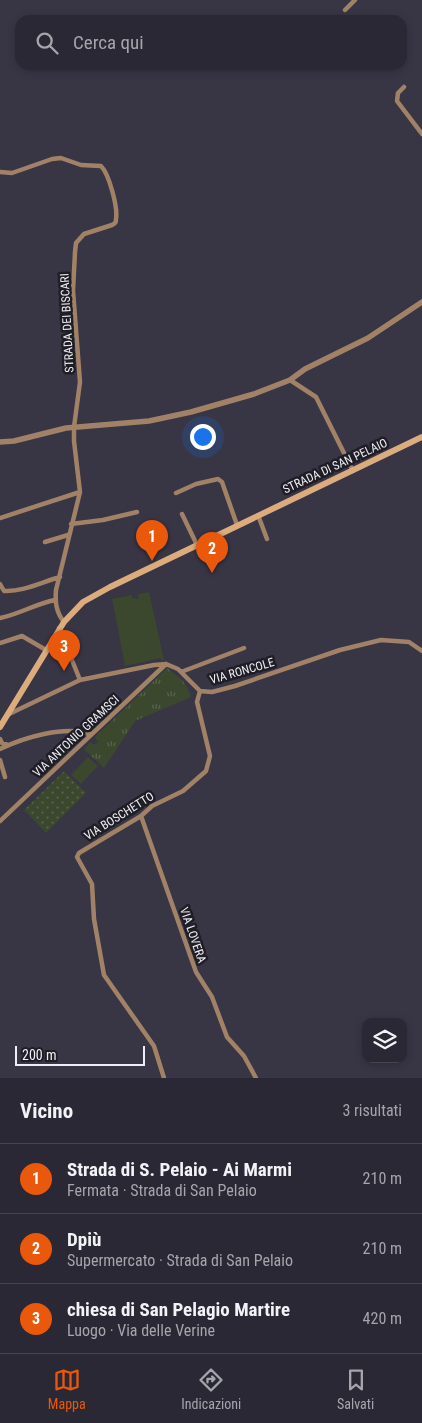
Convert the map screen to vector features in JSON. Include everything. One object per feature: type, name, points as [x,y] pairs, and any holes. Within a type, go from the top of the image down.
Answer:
[{"type":"main road","name":"STRADA DI SAN PELAIO","points":[[0,727],[59,628],[74,609],[93,595],[422,437]]},
{"type":"street","points":[[346,10],[355,0]]},
{"type":"street","points":[[404,87],[398,93],[397,101],[422,134]]},
{"type":"street","name":"STRADA DEI BISCARI","points":[[0,172],[12,174],[43,162],[60,158],[81,165],[101,166],[104,169],[113,193],[117,218],[115,222],[112,225],[84,234],[76,243],[75,252],[73,291],[80,382],[74,427],[80,492]]},
{"type":"street","points":[[0,442],[14,441],[74,427],[149,421],[191,412],[254,394],[290,380],[305,369],[368,338],[422,302]]},
{"type":"street","points":[[290,380],[316,398],[353,470]]},
{"type":"street","points":[[176,493],[196,484],[218,479],[222,482],[237,525]]},
{"type":"street","points":[[0,518],[80,492]]},
{"type":"street","points":[[64,622],[58,615],[55,600],[68,534],[80,492]]},
{"type":"street","points":[[71,524],[103,520],[137,512]]},
{"type":"street","points":[[182,514],[197,545]]},
{"type":"street","points":[[258,515],[267,539]]},
{"type":"street","points":[[45,542],[68,534]]},
{"type":"street","points":[[214,537],[223,557]]},
{"type":"street","points":[[0,584],[4,591],[8,591],[60,577]]},
{"type":"street","points":[[0,618],[10,616],[38,603],[55,600]]},
{"type":"street","points":[[59,628],[80,680]]},
{"type":"street","points":[[0,643],[22,636],[46,650]]},
{"type":"street","name":"VIA RONCOLE","points":[[166,664],[182,672],[200,691],[212,692],[340,650],[381,640],[409,642],[422,651]]},
{"type":"street","points":[[182,672],[244,648]]},
{"type":"street","points":[[7,716],[80,680],[166,664]]},
{"type":"street","name":"VIA ANTONIO GRAMSCI","points":[[0,821],[166,664]]},
{"type":"street","name":"VIA BOSCHETTO","points":[[164,1078],[154,1046],[104,975],[94,919],[92,884],[77,857],[79,853],[141,816],[152,806],[183,791],[206,771],[210,756],[197,702],[200,691]]},
{"type":"street","points":[[13,706],[20,710]]},
{"type":"street","points":[[0,749],[46,734],[75,731],[91,735]]},
{"type":"street","points":[[1,741],[9,745]]},
{"type":"street","points":[[0,760],[5,777]]},
{"type":"street","points":[[0,813],[4,817]]},
{"type":"street","name":"VIA LOVERA","points":[[141,816],[196,972],[212,997],[227,1037],[244,1056],[256,1078]]},
{"type":"green space","points":[[149,592],[164,660],[161,661],[161,658],[125,666],[112,599],[132,595],[132,598],[139,599],[138,595],[135,595]]},
{"type":"green space","points":[[167,668],[185,683],[191,697],[135,721],[104,768],[84,749],[90,742],[94,745],[98,742],[95,737]]},
{"type":"green space","points":[[88,757],[98,766],[81,784],[71,775]]},
{"type":"green space","points":[[64,771],[86,793],[46,833],[24,810]]},
{"type":"place","name":"Strada di S. Pelaio - Ai Marmi","points":[[152,561]]},
{"type":"place","name":"Dpiù","points":[[212,573]]},
{"type":"place","name":"chiesa di San Pelagio Martire","points":[[64,671]]}]
